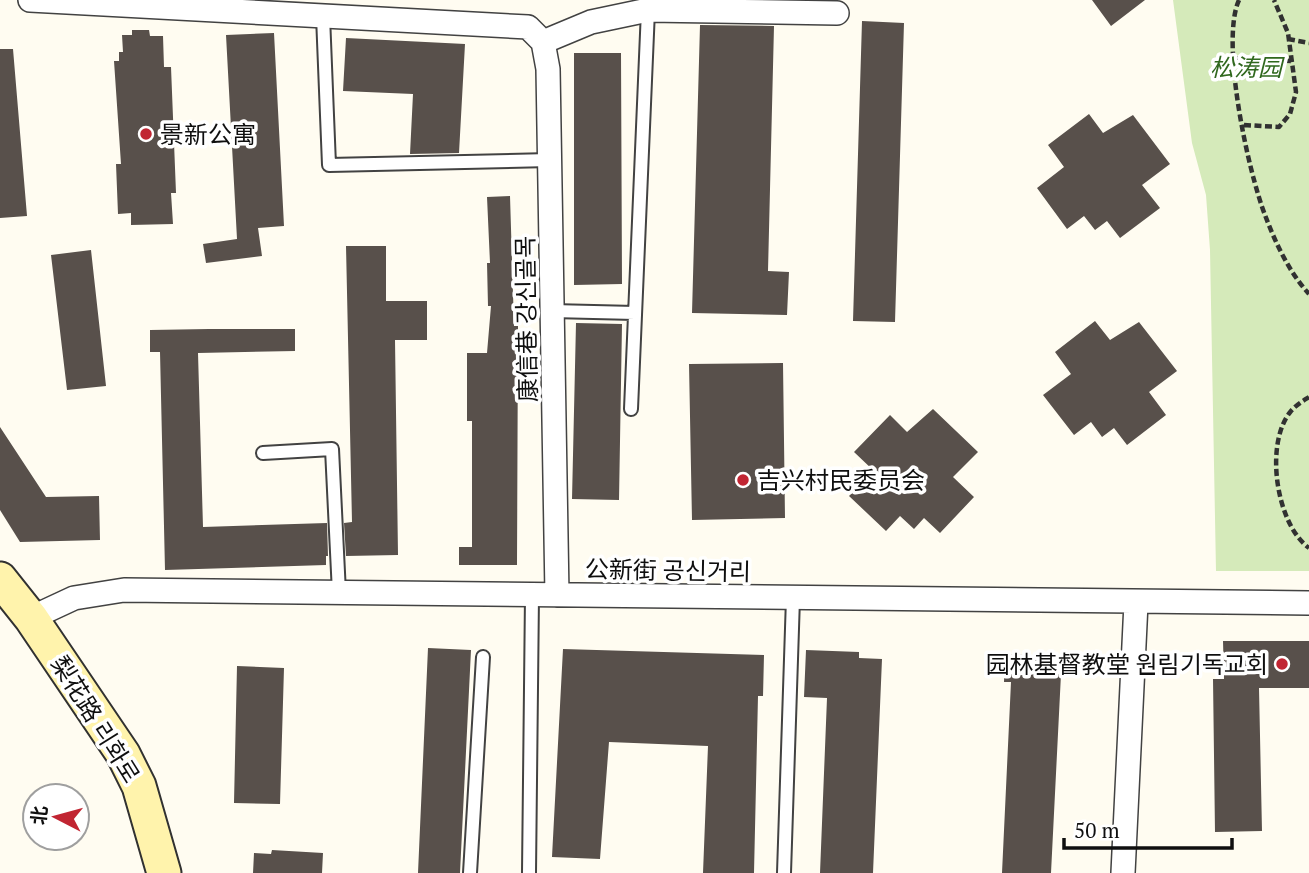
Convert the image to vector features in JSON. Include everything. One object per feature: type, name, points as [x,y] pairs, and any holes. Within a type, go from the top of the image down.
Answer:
[{"type":"street","points":[[30,0],[528,27],[543,41],[591,22],[648,10],[838,13]]},
{"type":"street","name":"康信巷 강신골목","points":[[543,41],[548,69],[557,595]]},
{"type":"street","name":"梨花路 리화로","points":[[0,579],[32,618],[123,754],[139,786],[164,873]]},
{"type":"street","name":"公新街 공신거리","points":[[32,618],[74,598],[96,592],[1309,603]]},
{"type":"street","points":[[1124,873],[1136,603]]},
{"type":"lane","points":[[631,409],[648,10]]},
{"type":"lane","points":[[323,16],[329,165],[550,160]]},
{"type":"lane","points":[[552,311],[635,313]]},
{"type":"lane","points":[[263,453],[332,449],[339,593]]},
{"type":"lane","points":[[529,873],[533,595]]},
{"type":"lane","points":[[784,873],[793,598]]},
{"type":"lane","points":[[470,873],[483,657]]},
{"type":"path","points":[[1239,0],[1234,17],[1233,58],[1244,125],[1268,222],[1287,263],[1309,294]]},
{"type":"path","points":[[1244,125],[1273,129],[1284,124],[1295,100],[1288,39],[1281,10],[1275,0]]},
{"type":"path","points":[[1288,39],[1309,43]]},
{"type":"path","points":[[1233,58],[1291,61]]},
{"type":"path","points":[[1309,397],[1291,411],[1284,422],[1280,433],[1278,474],[1286,521],[1309,548]]},
{"type":"green space","name":"松涛园","points":[[1173,0],[1309,0],[1309,571],[1216,571],[1210,250],[1206,195],[1192,143]]},
{"type":"building","points":[[1092,0],[1145,0],[1111,26]]},
{"type":"building","points":[[862,21],[904,23],[895,322],[853,321]]},
{"type":"building","points":[[700,25],[774,26],[768,271],[789,272],[787,315],[692,313]]},
{"type":"building","name":"景新公寓","points":[[132,30],[149,30],[150,36],[163,36],[164,67],[171,67],[176,193],[171,193],[173,224],[131,225],[131,213],[118,214],[116,164],[121,164],[114,61],[119,61],[119,52],[123,52],[122,35],[132,35]]},
{"type":"building","points":[[274,33],[284,226],[258,228],[262,256],[206,263],[203,244],[237,239],[226,35]]},
{"type":"building","points":[[346,38],[465,44],[459,153],[410,154],[413,94],[343,91]]},
{"type":"building","points":[[0,49],[13,49],[27,216],[0,218]]},
{"type":"building","points":[[574,53],[621,53],[622,284],[574,285]]},
{"type":"building","points":[[1089,114],[1103,133],[1133,115],[1170,164],[1142,185],[1160,208],[1120,238],[1107,221],[1095,230],[1084,216],[1067,229],[1037,188],[1064,167],[1048,145]]},
{"type":"building","points":[[510,196],[514,326],[518,326],[517,565],[459,565],[459,547],[472,547],[472,421],[467,421],[467,353],[487,353],[491,306],[488,306],[487,263],[490,263],[487,197]]},
{"type":"building","points":[[346,246],[386,246],[386,301],[427,301],[427,340],[395,340],[398,555],[346,556],[344,523],[352,522]]},
{"type":"building","points":[[91,250],[106,386],[67,390],[51,255]]},
{"type":"building","points":[[1095,321],[1110,340],[1139,322],[1177,371],[1149,392],[1166,415],[1127,445],[1114,428],[1102,437],[1091,422],[1074,435],[1043,395],[1071,374],[1055,352]]},
{"type":"building","points":[[576,323],[622,324],[619,500],[572,499]]},
{"type":"building","points":[[295,329],[295,351],[198,353],[203,527],[327,523],[326,565],[165,570],[160,352],[150,352],[150,330]]},
{"type":"building","points":[[783,363],[785,518],[692,520],[689,364]]},
{"type":"building","points":[[933,409],[978,452],[953,477],[974,497],[940,533],[924,518],[914,529],[900,516],[886,531],[849,496],[874,471],[854,452],[890,415],[907,432]]},
{"type":"building","points":[[0,427],[46,497],[99,496],[100,540],[20,542],[0,510]]},
{"type":"building","points":[[1223,641],[1309,641],[1309,688],[1259,688],[1262,831],[1215,832],[1213,679],[1224,679]]},
{"type":"building","points":[[428,648],[471,650],[460,873],[418,873]]},
{"type":"building","points":[[563,649],[764,655],[763,696],[758,696],[754,873],[703,873],[708,746],[609,742],[600,859],[552,857]]},
{"type":"building","points":[[806,650],[859,652],[859,658],[882,659],[873,873],[820,873],[827,698],[804,697]]},
{"type":"building","points":[[1005,654],[1043,656],[1045,661],[1056,661],[1056,674],[1061,674],[1051,873],[1002,873],[1011,682],[1004,682]]},
{"type":"building","points":[[237,666],[284,668],[280,804],[234,803]]},
{"type":"building","points":[[272,850],[323,853],[322,873],[253,873],[254,853],[271,854]]},
{"type":"place","name":"景新公寓","points":[[146,134]]},
{"type":"place","name":"吉兴村民委员会","points":[[743,480]]},
{"type":"place","name":"园林基督教堂 원림기독교회","points":[[1282,664]]}]
